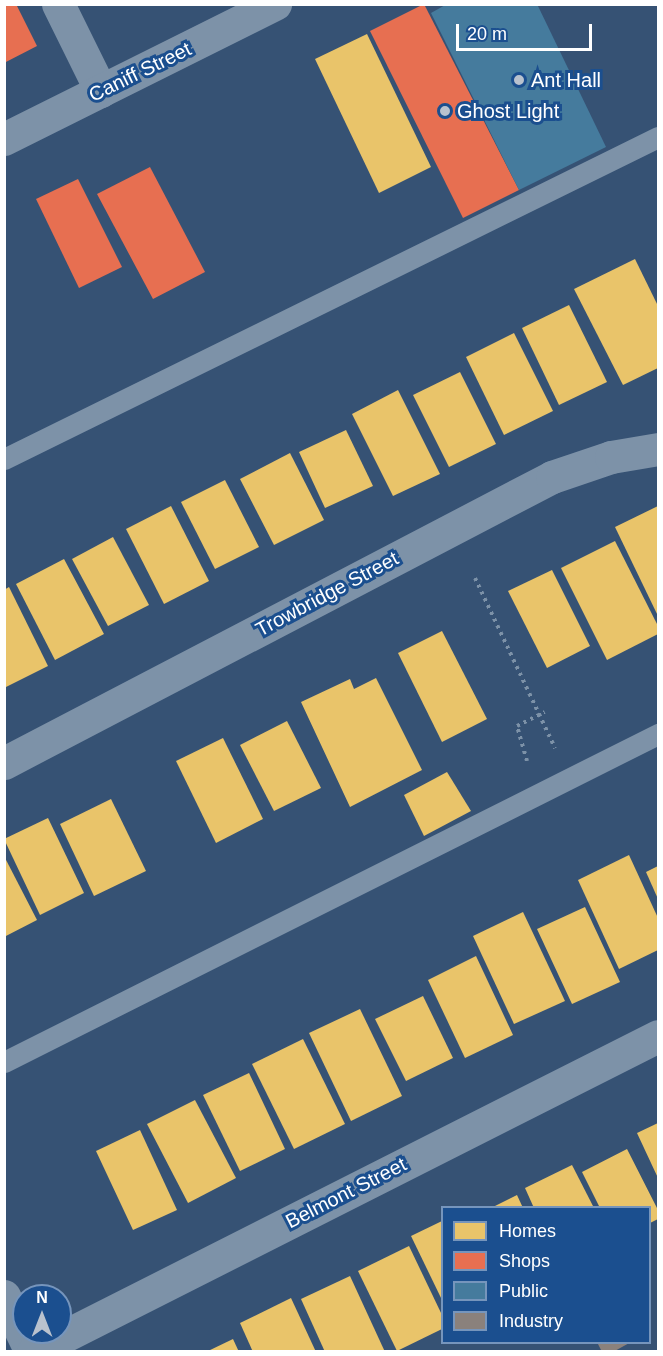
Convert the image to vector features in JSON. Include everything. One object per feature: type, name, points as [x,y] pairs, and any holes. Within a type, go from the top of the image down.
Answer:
[{"type":"street","points":[[58,4],[101,91]]},
{"type":"street","name":"Caniff Street","points":[[4,139],[275,4]]},
{"type":"street","name":"Trowbridge Street","points":[[4,763],[552,477],[611,457],[658,449]]},
{"type":"street","name":"Belmont Street","points":[[32,1352],[658,1036]]},
{"type":"street","points":[[4,1296],[32,1352]]},
{"type":"lane","points":[[4,459],[658,137]]},
{"type":"lane","points":[[4,1062],[658,734]]},
{"type":"path","points":[[475,578],[560,758]]},
{"type":"path","points":[[529,769],[517,726],[545,712]]},
{"type":"building: Homes","points":[[367,34],[431,167],[379,193],[315,59]]},
{"type":"building: Homes","points":[[635,259],[658,306],[658,368],[623,385],[574,289]]},
{"type":"building: Homes","points":[[569,305],[607,382],[559,405],[522,328]]},
{"type":"building: Homes","points":[[514,333],[553,411],[504,435],[466,357]]},
{"type":"building: Homes","points":[[460,372],[496,444],[449,467],[413,395]]},
{"type":"building: Homes","points":[[398,390],[440,474],[393,496],[352,414]]},
{"type":"building: Homes","points":[[346,430],[373,486],[325,508],[299,452]]},
{"type":"building: Homes","points":[[290,453],[324,520],[274,545],[240,479]]},
{"type":"building: Homes","points":[[225,480],[259,547],[215,569],[181,502]]},
{"type":"building: Homes","points":[[171,506],[209,581],[164,604],[126,529]]},
{"type":"building: Homes","points":[[658,506],[658,616],[615,527]]},
{"type":"building: Homes","points":[[113,537],[149,605],[108,626],[72,559]]},
{"type":"building: Homes","points":[[615,541],[658,626],[658,634],[607,660],[561,568]]},
{"type":"building: Homes","points":[[64,559],[104,634],[55,660],[16,584]]},
{"type":"building: Homes","points":[[552,570],[590,646],[547,668],[508,591]]},
{"type":"building: Homes","points":[[9,587],[48,666],[4,688],[4,590]]},
{"type":"building: Homes","points":[[442,631],[487,719],[442,742],[398,653]]},
{"type":"building: Homes","points":[[376,678],[422,770],[350,807],[301,702],[350,679],[354,689]]},
{"type":"building: Homes","points":[[287,721],[321,788],[274,811],[240,745]]},
{"type":"building: Homes","points":[[223,738],[263,819],[216,843],[176,761]]},
{"type":"building: Homes","points":[[447,772],[471,811],[424,836],[404,795]]},
{"type":"building: Homes","points":[[111,799],[146,871],[94,896],[60,824]]},
{"type":"building: Homes","points":[[48,818],[84,893],[40,915],[4,839]]},
{"type":"building: Homes","points":[[629,855],[658,918],[658,950],[619,969],[578,880]]},
{"type":"building: Homes","points":[[4,856],[37,920],[4,937]]},
{"type":"building: Homes","points":[[658,866],[658,899],[646,872]]},
{"type":"building: Homes","points":[[585,907],[620,982],[572,1004],[537,929]]},
{"type":"building: Homes","points":[[523,912],[565,1001],[514,1024],[473,936]]},
{"type":"building: Homes","points":[[476,956],[513,1035],[465,1058],[428,980]]},
{"type":"building: Homes","points":[[423,996],[453,1058],[406,1081],[375,1019]]},
{"type":"building: Homes","points":[[360,1009],[402,1096],[351,1121],[309,1033]]},
{"type":"building: Homes","points":[[303,1039],[345,1124],[294,1149],[252,1064]]},
{"type":"building: Homes","points":[[249,1073],[285,1149],[240,1171],[203,1095]]},
{"type":"building: Homes","points":[[195,1100],[236,1178],[188,1203],[147,1124]]},
{"type":"building: Homes","points":[[658,1123],[658,1178],[637,1133]]},
{"type":"building: Homes","points":[[140,1130],[177,1210],[133,1230],[96,1151]]},
{"type":"building: Homes","points":[[627,1149],[658,1210],[658,1219],[651,1222],[651,1206],[599,1206],[582,1172]]},
{"type":"building: Homes","points":[[572,1165],[593,1206],[533,1206],[525,1188]]},
{"type":"building: Homes","points":[[517,1195],[522,1206],[495,1206]]},
{"type":"building: Homes","points":[[441,1221],[441,1298],[411,1236]]},
{"type":"building: Homes","points":[[409,1246],[441,1313],[441,1329],[397,1351],[358,1271]]},
{"type":"building: Homes","points":[[350,1276],[385,1352],[325,1352],[301,1299]]},
{"type":"building: Homes","points":[[291,1298],[316,1352],[253,1352],[240,1323]]},
{"type":"building: Homes","points":[[233,1339],[239,1352],[206,1352]]},
{"type":"building: Shops","points":[[4,4],[16,4],[37,46],[4,63]]},
{"type":"building: Shops","name":"Ghost Light","points":[[424,4],[519,190],[463,218],[370,31]]},
{"type":"building: Shops","points":[[150,167],[205,272],[153,299],[97,194]]},
{"type":"building: Shops","points":[[78,179],[122,267],[79,288],[36,199]]},
{"type":"building: Public","name":"Ant Hall","points":[[447,4],[537,4],[606,147],[519,190],[431,13]]},
{"type":"building: Industry","points":[[598,1344],[627,1344],[613,1352],[602,1352]]},
{"type":"place","name":"Ant Hall","points":[[519,80]]},
{"type":"place","name":"Ghost Light","points":[[445,111]]}]
